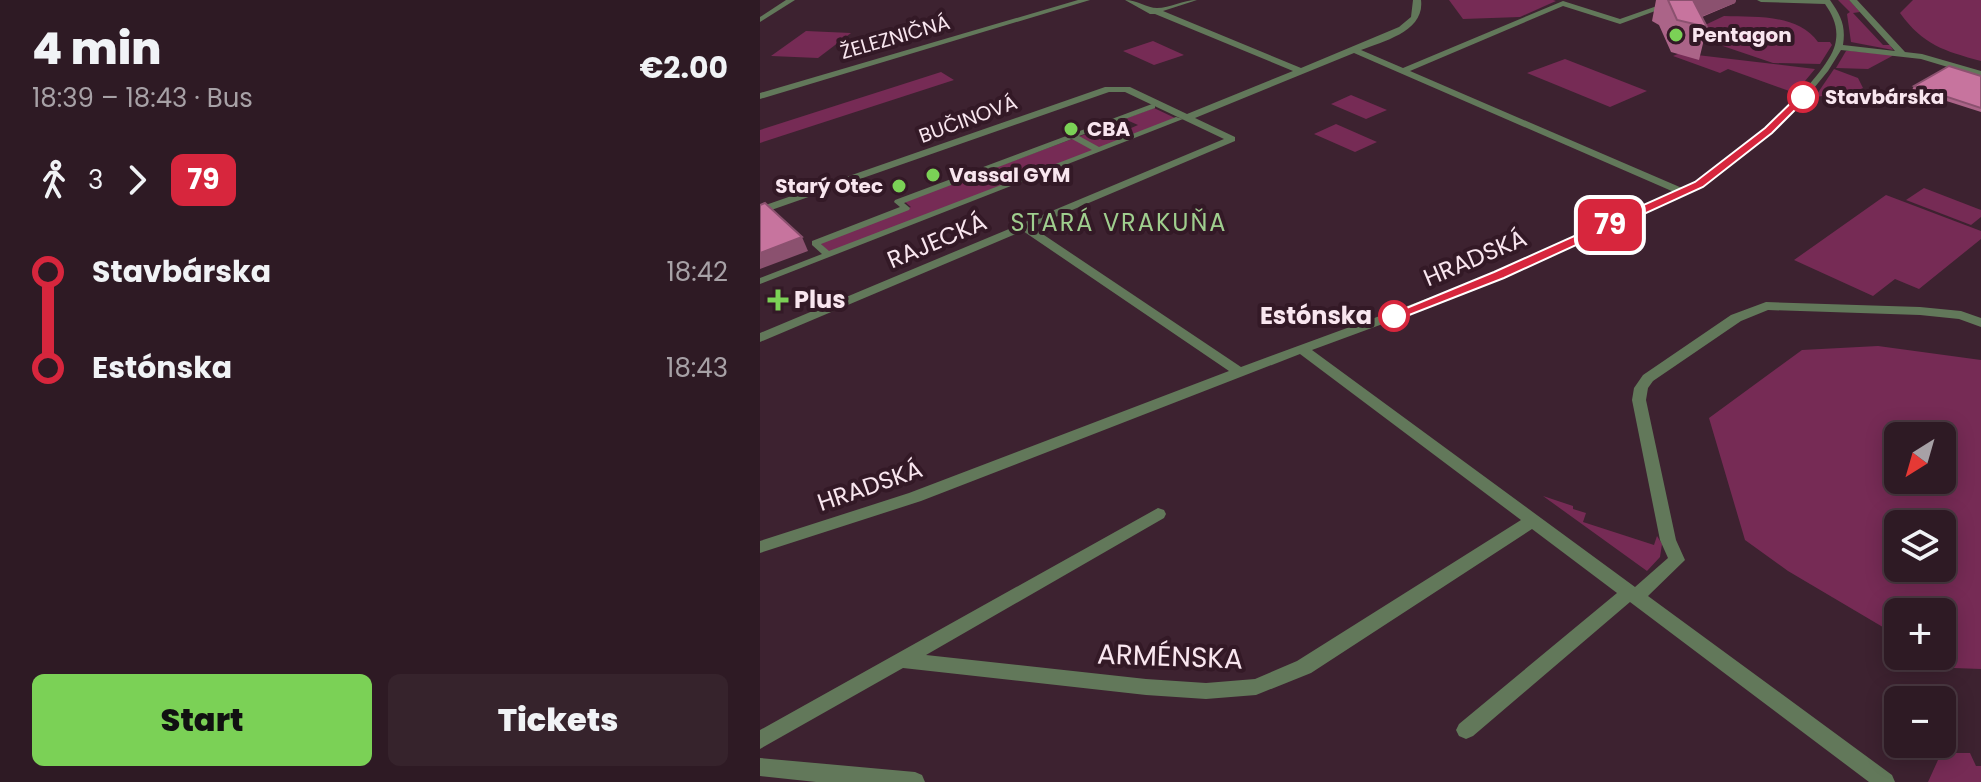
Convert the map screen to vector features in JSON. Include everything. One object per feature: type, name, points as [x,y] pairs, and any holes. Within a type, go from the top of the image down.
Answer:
[{"type":"street","points":[[760,20],[791,0]]},
{"type":"street","name":"ŽELEZNIČNÁ","points":[[760,96],[1086,0]]},
{"type":"street","points":[[1129,0],[1302,72]]},
{"type":"street","points":[[1153,12],[1193,0]]},
{"type":"street","points":[[760,281],[1357,51],[1411,23],[1419,9],[1417,0]]},
{"type":"street","points":[[1402,71],[1562,2],[1620,22],[1681,0]]},
{"type":"street","points":[[1761,0],[1826,1],[1840,25],[1839,47],[1902,54],[1981,74]]},
{"type":"street","points":[[1853,0],[1902,54]]},
{"type":"street","name":"HRADSKÁ","points":[[760,547],[906,500],[1471,287],[1683,192],[1712,176],[1779,121],[1808,92],[1839,47]]},
{"type":"street","points":[[1357,51],[1683,192]]},
{"type":"street","name":"BUČINOVÁ","points":[[760,211],[1108,89],[1127,89],[1183,118]]},
{"type":"street","points":[[827,254],[815,243],[906,208],[898,202],[1152,106]]},
{"type":"street","points":[[1025,228],[1232,139],[1183,118]]},
{"type":"street","points":[[1072,136],[1099,150]]},
{"type":"street","points":[[981,170],[1004,185]]},
{"type":"street","points":[[882,217],[896,227]]},
{"type":"street","name":"RAJECKÁ","points":[[760,339],[1025,228],[1240,372]]},
{"type":"street","points":[[1466,730],[1677,560],[1668,540],[1639,400],[1641,388],[1648,378],[1736,318],[1766,306],[1920,311],[1961,315],[1981,323]]},
{"type":"street","points":[[1303,350],[1885,782]]},
{"type":"street","points":[[760,740],[1158,514]]},
{"type":"street","name":"ARMÉNSKA","points":[[902,660],[1146,687],[1206,691],[1256,687],[1313,662],[1534,520]]},
{"type":"street","points":[[760,767],[915,782]]},
{"type":"shaded area","points":[[1449,0],[1556,1],[1520,17],[1463,19]]},
{"type":"shaded area","points":[[1838,0],[1849,0],[1860,12],[1853,13],[1883,45],[1890,45],[1893,50],[1851,42],[1847,14],[1850,12]]},
{"type":"shaded area","points":[[1913,0],[1981,0],[1981,61],[1945,50],[1917,33],[1900,13]]},
{"type":"shaded area","points":[[1724,16],[1763,17],[1788,22],[1810,33],[1818,42],[1830,42],[1832,45],[1820,64],[1773,63],[1714,43],[1705,25]]},
{"type":"shaded area","points":[[806,31],[851,33],[818,58],[771,56]]},
{"type":"shaded area","points":[[1153,41],[1184,55],[1154,65],[1123,51]]},
{"type":"shaded area","points":[[1846,51],[1894,55],[1868,69],[1836,68]]},
{"type":"shaded area","points":[[1680,53],[1815,69],[1795,93],[1728,69],[1720,73],[1673,56]]},
{"type":"shaded area","points":[[1565,59],[1647,91],[1610,107],[1527,73]]},
{"type":"shaded area","points":[[1834,69],[1858,78],[1863,88],[1815,97]]},
{"type":"shaded area","points":[[941,72],[954,80],[760,143],[760,130]]},
{"type":"shaded area","points":[[1351,95],[1387,110],[1366,119],[1331,104]]},
{"type":"shaded area","points":[[1154,108],[1175,118],[1129,137],[1122,132],[1138,125],[1129,121],[1112,127],[1108,125]]},
{"type":"shaded area","points":[[1336,124],[1377,142],[1355,152],[1314,134]]},
{"type":"shaded area","points":[[1105,127],[1126,138],[829,252],[820,243],[911,207],[904,201]]},
{"type":"shaded area","points":[[1924,188],[1981,210],[1981,217],[1971,225],[1906,200]]},
{"type":"shaded area","points":[[1886,195],[1981,231],[1981,239],[1919,289],[1895,279],[1873,296],[1794,260]]},
{"type":"shaded area","points":[[1878,346],[1981,360],[1981,669],[1956,668],[1956,598],[1884,598],[1884,628],[1788,571],[1745,540],[1709,418],[1802,350]]},
{"type":"shaded area","points":[[1543,496],[1586,513],[1583,522],[1654,545],[1657,536],[1662,544],[1660,557],[1647,571]]},
{"type":"shaded area","points":[[1956,753],[1970,753],[1976,766],[1981,766],[1981,782],[1928,782],[1938,760],[1956,758]]},
{"type":"building","points":[[1668,0],[1693,0],[1707,27],[1677,20]]},
{"type":"building","points":[[1949,66],[1981,76],[1981,108],[1914,86]]},
{"type":"building","points":[[765,203],[802,237],[760,253],[760,205]]},
{"type":"bus line","name":"79","points":[[1394,316],[1499,275],[1699,184],[1768,131],[1803,97]]},
{"type":"place","name":"Pentagon","points":[[1676,35]]},
{"type":"place","name":"Stavbárska","points":[[1803,97]]},
{"type":"place","name":"CBA","points":[[1071,129]]},
{"type":"place","name":"Vassal GYM","points":[[933,175]]},
{"type":"place","name":"Starý Otec","points":[[899,186]]},
{"type":"place","name":"Plus","points":[[778,300]]},
{"type":"place","name":"Estónska","points":[[1394,316]]},
{"type":"district","name":"STARÁ VRAKUŇA","points":[[1119,223]]}]
